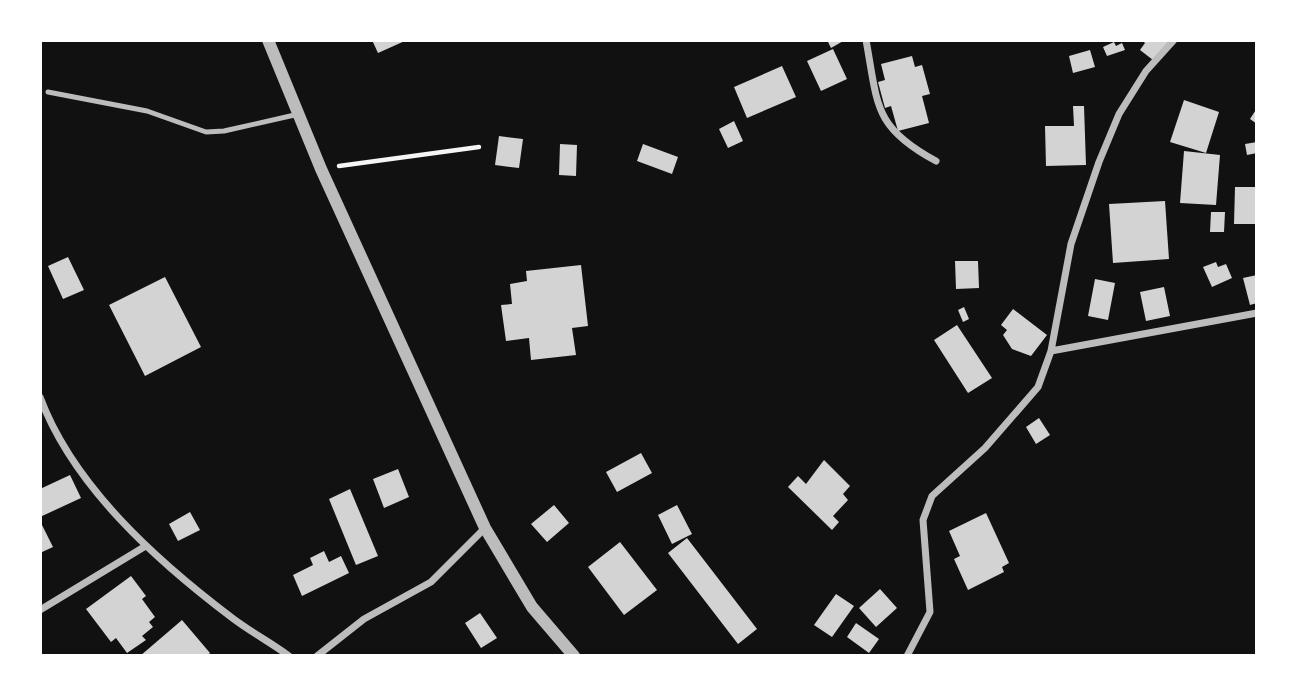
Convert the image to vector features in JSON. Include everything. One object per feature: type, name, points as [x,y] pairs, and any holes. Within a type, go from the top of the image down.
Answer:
[{"type":"street","points":[[268,40],[321,169],[485,528],[533,607],[574,656]]},
{"type":"street","points":[[866,40],[880,113],[891,132],[936,160]]},
{"type":"street","points":[[906,656],[930,612],[923,520],[932,496],[985,448],[1038,387],[1051,351],[1071,244],[1099,162],[1119,114],[1146,71],[1174,40]]},
{"type":"street","points":[[1051,351],[1257,313]]},
{"type":"street","points":[[40,397],[48,418],[72,460],[144,547],[232,618],[289,656]]},
{"type":"street","points":[[317,656],[364,619],[430,582],[485,528]]},
{"type":"street","points":[[40,610],[144,547]]},
{"type":"lane","points":[[48,92],[146,111],[206,132],[224,131],[299,114]]},
{"type":"path","points":[[321,169],[479,147]]},
{"type":"building","points":[[372,40],[407,40],[378,53]]},
{"type":"building","points":[[827,40],[845,40],[831,48]]},
{"type":"building","points":[[1142,40],[1170,40],[1153,60],[1140,50],[1145,43]]},
{"type":"building","points":[[1114,42],[1116,46],[1122,43],[1125,50],[1107,56],[1103,47]]},
{"type":"building","points":[[833,49],[847,79],[821,91],[807,61]]},
{"type":"building","points":[[1090,50],[1095,67],[1073,73],[1069,56]]},
{"type":"building","points":[[912,56],[915,67],[922,65],[930,94],[922,96],[929,123],[898,131],[891,106],[885,108],[878,82],[885,80],[881,64]]},
{"type":"building","points":[[782,66],[796,97],[747,118],[734,87]]},
{"type":"building","points":[[1184,100],[1219,112],[1206,153],[1170,142]]},
{"type":"building","points":[[1073,106],[1084,106],[1086,165],[1046,166],[1045,126],[1074,126]]},
{"type":"building","points":[[1257,108],[1257,124],[1250,119]]},
{"type":"building","points":[[734,121],[743,141],[728,148],[719,129]]},
{"type":"building","points":[[499,136],[523,139],[519,168],[495,165]]},
{"type":"building","points":[[1257,142],[1257,153],[1247,155],[1245,144]]},
{"type":"building","points":[[560,144],[577,145],[576,176],[559,175]]},
{"type":"building","points":[[643,144],[678,157],[672,174],[637,161]]},
{"type":"building","points":[[1184,151],[1220,155],[1216,205],[1180,203]]},
{"type":"building","points":[[1235,187],[1257,187],[1257,224],[1234,224]]},
{"type":"building","points":[[1165,201],[1169,259],[1113,263],[1109,204]]},
{"type":"building","points":[[1211,212],[1225,212],[1224,232],[1210,232]]},
{"type":"building","points":[[68,257],[84,290],[63,299],[48,266]]},
{"type":"building","points":[[955,261],[978,261],[979,288],[956,289]]},
{"type":"building","points":[[1216,262],[1218,267],[1226,264],[1232,278],[1212,287],[1203,267]]},
{"type":"building","points":[[581,265],[588,326],[572,328],[576,355],[531,360],[529,338],[506,341],[501,305],[512,304],[510,284],[527,281],[526,271]]},
{"type":"building","points":[[1257,275],[1257,303],[1250,305],[1243,278]]},
{"type":"building","points":[[165,277],[201,347],[145,376],[109,305]]},
{"type":"building","points":[[1095,279],[1115,283],[1108,320],[1088,316]]},
{"type":"building","points":[[1164,287],[1170,316],[1146,321],[1140,292]]},
{"type":"building","points":[[964,307],[969,319],[963,322],[958,310]]},
{"type":"building","points":[[1013,309],[1047,335],[1031,356],[1012,349],[1003,335],[1007,330],[1001,325]]},
{"type":"building","points":[[957,325],[992,378],[968,393],[934,340]]},
{"type":"building","points":[[1039,418],[1050,435],[1036,444],[1026,427]]},
{"type":"building","points":[[641,453],[652,473],[617,492],[606,472]]},
{"type":"building","points":[[824,460],[850,486],[843,494],[848,500],[833,516],[839,522],[832,530],[788,487],[798,476],[806,484]]},
{"type":"building","points":[[398,469],[409,497],[384,508],[373,479]]},
{"type":"building","points":[[70,475],[81,498],[40,517],[40,489]]},
{"type":"building","points":[[350,489],[378,556],[356,565],[329,499]]},
{"type":"building","points":[[554,505],[569,523],[547,542],[531,524]]},
{"type":"building","points":[[677,505],[692,534],[672,544],[658,515]]},
{"type":"building","points":[[190,512],[200,530],[178,541],[169,524]]},
{"type":"building","points":[[986,513],[1009,563],[1002,567],[1004,572],[968,590],[954,559],[960,556],[949,531]]},
{"type":"building","points":[[40,521],[53,547],[40,553]]},
{"type":"building","points":[[687,538],[757,629],[738,644],[668,553]]},
{"type":"building","points":[[620,542],[657,590],[624,615],[588,567]]},
{"type":"building","points":[[324,551],[329,562],[341,556],[349,573],[302,596],[293,575],[313,565],[310,558]]},
{"type":"building","points":[[131,576],[146,596],[142,599],[155,617],[149,622],[153,627],[142,636],[146,640],[127,653],[116,638],[111,642],[86,609]]},
{"type":"building","points":[[880,589],[897,608],[876,627],[859,608]]},
{"type":"building","points":[[836,594],[854,606],[832,637],[814,625]]},
{"type":"building","points":[[480,613],[497,638],[481,648],[465,623]]},
{"type":"building","points":[[182,620],[210,653],[207,656],[140,656]]},
{"type":"building","points":[[856,623],[879,639],[869,653],[847,637]]}]
